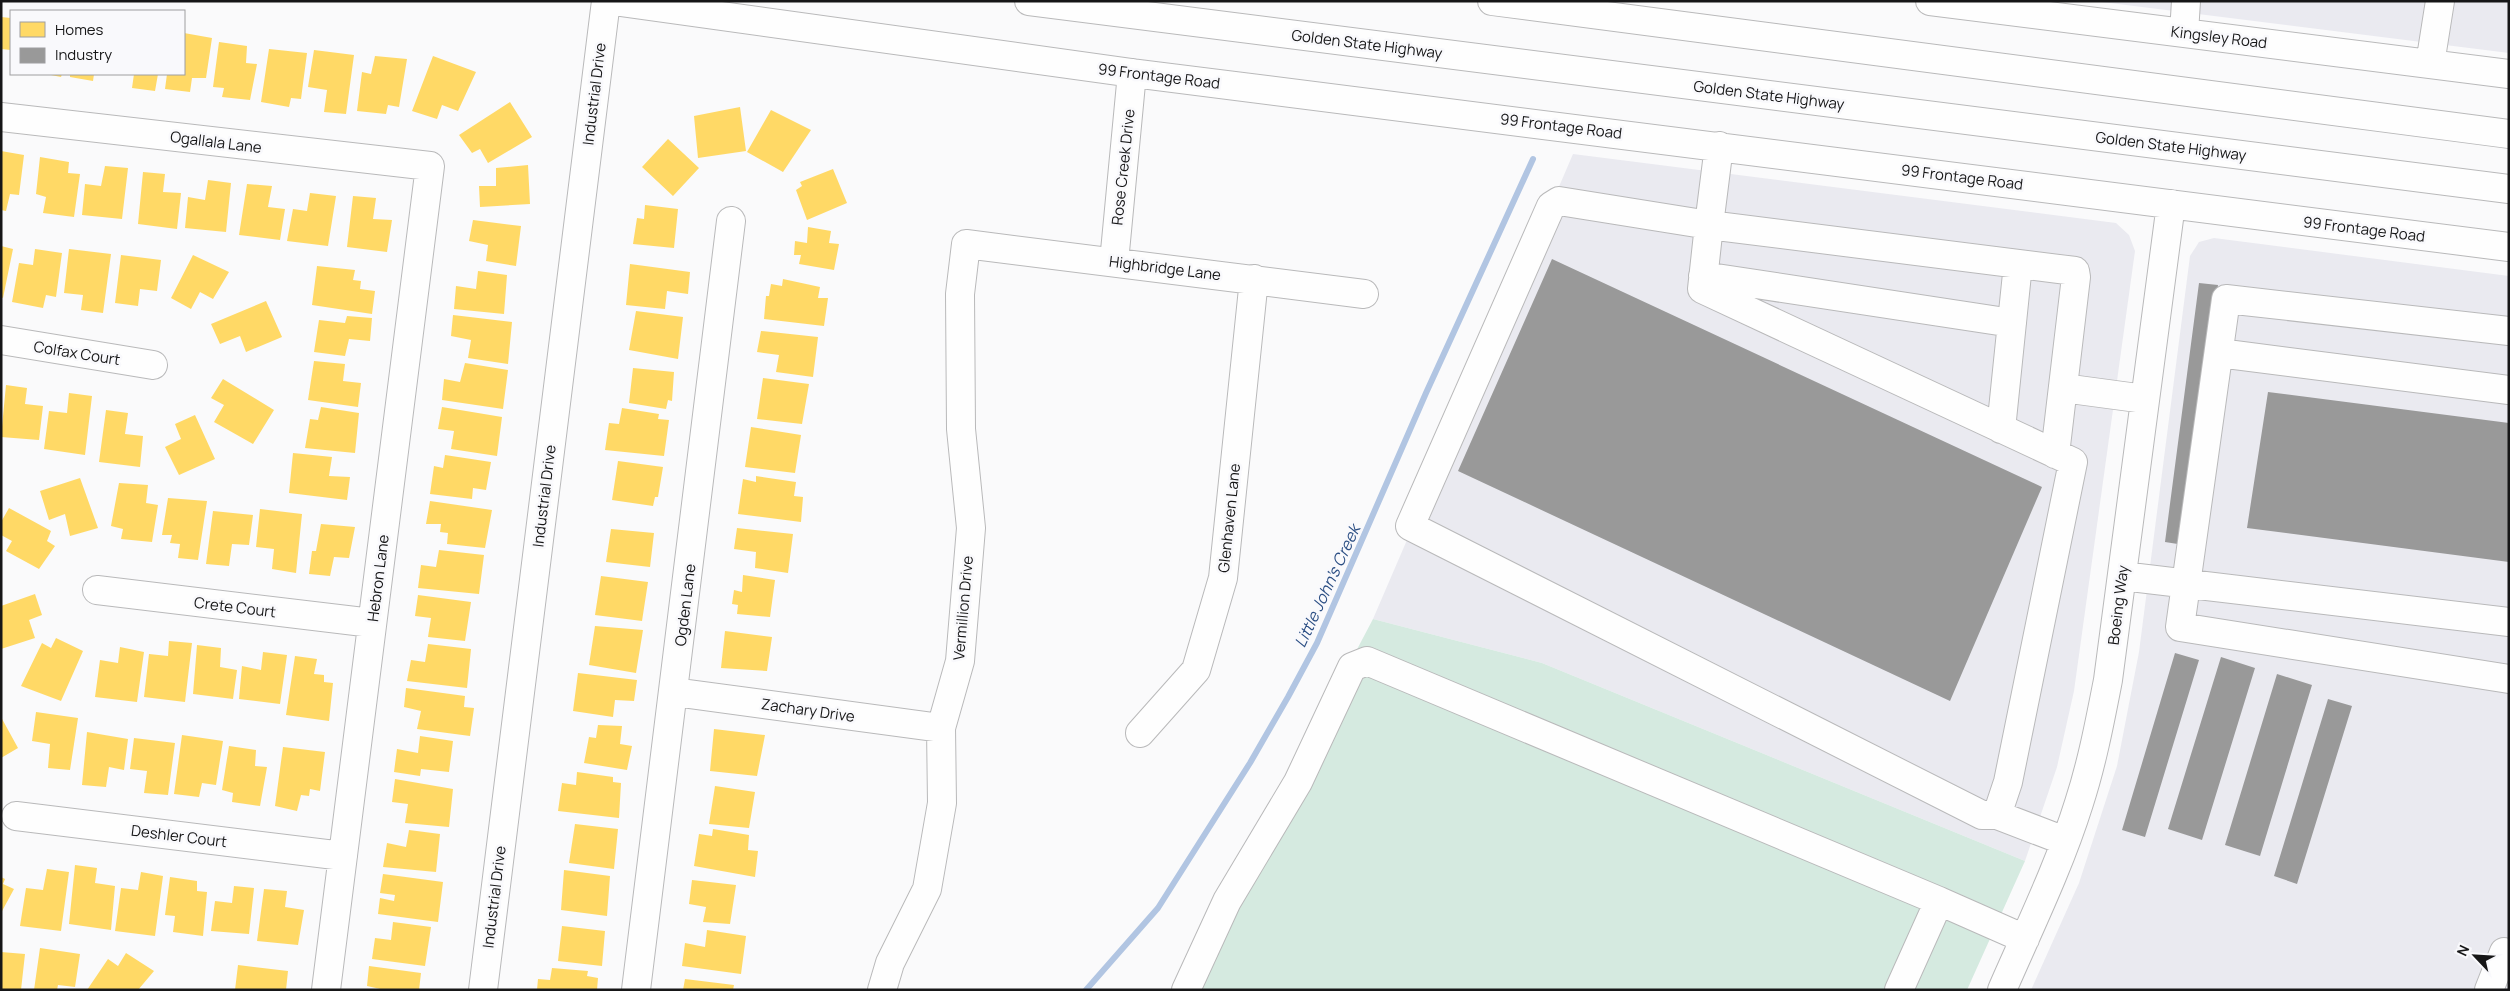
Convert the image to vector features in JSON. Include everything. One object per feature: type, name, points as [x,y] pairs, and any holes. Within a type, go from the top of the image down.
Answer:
[{"type":"main road","name":"Industrial Drive","points":[[483,990],[606,1]]},
{"type":"main road","name":"99 Frontage Road","points":[[613,1],[1132,73],[2509,247]]},
{"type":"main road","name":"Golden State Highway","points":[[1029,1],[2509,189]]},
{"type":"main road","points":[[1492,1],[2509,134]]},
{"type":"main road","name":"Kingsley Road","points":[[1930,1],[2509,74]]},
{"type":"main road","points":[[2184,33],[2186,1]]},
{"type":"main road","points":[[2430,64],[2440,1]]},
{"type":"main road","name":"Rose Creek Drive","points":[[1114,262],[1132,73]]},
{"type":"main road","name":"Ogallala Lane","points":[[1,117],[430,166]]},
{"type":"main road","points":[[1719,146],[1702,289],[2072,462],[2008,782],[1997,815]]},
{"type":"main road","name":"Hebron Lane","points":[[326,990],[430,166]]},
{"type":"main road","points":[[2055,454],[2076,277],[2075,271],[1709,225],[1558,201],[1551,206],[1410,526],[1982,815],[1997,815],[2065,841]]},
{"type":"main road","name":"Boeing Way","points":[[2002,990],[2065,841],[2079,803],[2093,753],[2108,680],[2171,204]]},
{"type":"main road","name":"Ogden Lane","points":[[636,990],[731,221]]},
{"type":"main road","name":"Highbridge Lane","points":[[966,244],[1364,294]]},
{"type":"main road","name":"Vermillion Drive","points":[[882,990],[890,963],[927,888],[942,803],[941,728],[960,661],[970,528],[961,429],[960,294],[966,244]]},
{"type":"main road","points":[[2001,429],[2018,264]]},
{"type":"main road","points":[[1703,276],[2012,323]]},
{"type":"main road","name":"Glenhaven Lane","points":[[1140,733],[1196,670],[1223,578],[1254,279]]},
{"type":"main road","points":[[2509,331],[2226,299],[2180,627],[2509,679]]},
{"type":"main road","name":"Colfax Court","points":[[1,340],[153,365]]},
{"type":"main road","points":[[2219,353],[2509,390]]},
{"type":"main road","points":[[2063,388],[2145,399]]},
{"type":"main road","points":[[2122,576],[2509,622]]},
{"type":"main road","name":"Crete Court","points":[[97,590],[372,623]]},
{"type":"main road","points":[[1186,990],[1227,901],[1298,782],[1352,667],[1367,661],[2025,938]]},
{"type":"main road","name":"Zachary Drive","points":[[674,692],[941,728]]},
{"type":"main road","name":"Deshler Court","points":[[16,816],[343,856]]},
{"type":"main road","points":[[1899,990],[1938,901]]},
{"type":"main road","points":[[2490,990],[2504,952]]},
{"type":"shaded area","points":[[2094,1],[2509,1],[2509,53]]},
{"type":"shaded area","points":[[1573,154],[2116,223],[2129,235],[2135,251],[2074,691],[2057,767],[2025,861],[1542,663],[1373,619]]},
{"type":"shaded area","points":[[2214,238],[2509,276],[2509,990],[2031,990],[2079,883],[2117,766],[2139,652],[2190,256],[2199,242]]},
{"type":"green space","points":[[1373,619],[1542,663],[2025,861],[1967,990],[1173,990],[1185,976]]},
{"type":"building: Homes","points":[[1,17],[10,18],[10,50],[1,49]]},
{"type":"building: Homes","points":[[185,33],[212,38],[206,78],[192,78],[190,92],[165,89],[167,75],[185,75]]},
{"type":"building: Homes","points":[[219,42],[247,46],[246,63],[257,64],[250,100],[222,97],[224,88],[213,87]]},
{"type":"building: Homes","points":[[269,49],[307,53],[301,99],[291,98],[289,107],[261,102]]},
{"type":"building: Homes","points":[[314,50],[354,55],[346,114],[324,112],[327,90],[308,87]]},
{"type":"building: Homes","points":[[375,56],[407,59],[399,107],[388,105],[386,114],[357,111],[362,72],[371,74]]},
{"type":"building: Homes","points":[[433,56],[476,72],[458,111],[442,105],[437,119],[412,111]]},
{"type":"building: Homes","points":[[70,75],[94,75],[93,81],[70,77]]},
{"type":"building: Homes","points":[[134,75],[158,75],[155,91],[132,88]]},
{"type":"building: Homes","points":[[510,102],[532,137],[488,163],[480,149],[472,153],[459,135]]},
{"type":"building: Homes","points":[[740,107],[746,151],[698,158],[694,116]]},
{"type":"building: Homes","points":[[771,110],[811,130],[783,172],[747,152]]},
{"type":"building: Homes","points":[[668,139],[699,168],[673,196],[642,167]]},
{"type":"building: Homes","points":[[1,151],[24,155],[19,195],[10,194],[6,211],[1,210]]},
{"type":"building: Homes","points":[[40,157],[69,162],[68,173],[80,174],[74,217],[43,213],[46,197],[36,194]]},
{"type":"building: Homes","points":[[528,165],[530,204],[480,207],[479,186],[496,186],[496,168]]},
{"type":"building: Homes","points":[[105,166],[128,168],[122,219],[82,215],[85,184],[101,186]]},
{"type":"building: Homes","points":[[833,169],[847,203],[807,220],[796,190],[802,186],[800,182]]},
{"type":"building: Homes","points":[[143,172],[165,174],[163,192],[181,193],[177,229],[138,224]]},
{"type":"building: Homes","points":[[208,180],[231,183],[226,232],[185,228],[188,197],[205,200]]},
{"type":"building: Homes","points":[[247,184],[272,186],[268,207],[285,209],[280,240],[239,235]]},
{"type":"building: Homes","points":[[310,193],[336,196],[328,246],[287,241],[293,209],[307,211]]},
{"type":"building: Homes","points":[[353,196],[376,198],[373,219],[392,220],[387,252],[347,247]]},
{"type":"building: Homes","points":[[645,205],[678,209],[674,248],[633,244],[637,218],[644,219]]},
{"type":"building: Homes","points":[[473,220],[521,226],[516,266],[486,261],[488,245],[469,241]]},
{"type":"building: Homes","points":[[808,227],[831,231],[829,243],[839,244],[834,270],[799,264],[801,255],[794,255],[795,241],[807,243]]},
{"type":"building: Homes","points":[[1,246],[13,249],[3,298],[1,297]]},
{"type":"building: Homes","points":[[35,249],[62,253],[56,297],[46,295],[43,308],[12,302],[19,263],[33,265]]},
{"type":"building: Homes","points":[[69,249],[111,254],[103,313],[81,310],[83,295],[64,293]]},
{"type":"building: Homes","points":[[121,255],[161,260],[157,291],[140,289],[138,306],[115,303]]},
{"type":"building: Homes","points":[[193,255],[229,272],[213,299],[200,292],[191,309],[171,298]]},
{"type":"building: Homes","points":[[630,264],[690,272],[688,294],[667,291],[665,309],[626,305]]},
{"type":"building: Homes","points":[[317,266],[355,270],[353,280],[361,281],[360,289],[375,291],[372,314],[312,305]]},
{"type":"building: Homes","points":[[478,271],[507,275],[504,314],[454,309],[456,286],[476,289]]},
{"type":"building: Homes","points":[[783,279],[820,287],[818,298],[828,298],[824,326],[764,319],[766,296],[769,296],[771,284],[782,286]]},
{"type":"building: Homes","points":[[266,301],[282,337],[246,352],[240,336],[220,344],[211,324]]},
{"type":"building: Homes","points":[[636,311],[683,317],[678,359],[629,350]]},
{"type":"building: Homes","points":[[453,315],[512,322],[508,364],[468,358],[471,340],[451,336]]},
{"type":"building: Homes","points":[[347,316],[372,318],[370,341],[349,339],[345,356],[314,352],[319,320],[345,323]]},
{"type":"building: Homes","points":[[761,331],[818,337],[813,377],[776,372],[779,355],[757,352]]},
{"type":"building: Homes","points":[[314,361],[345,364],[343,381],[361,383],[358,407],[308,400]]},
{"type":"building: Homes","points":[[465,363],[508,370],[503,409],[442,400],[444,379],[460,382]]},
{"type":"building: Homes","points":[[633,368],[674,372],[672,401],[668,400],[666,409],[629,403]]},
{"type":"building: Homes","points":[[763,378],[809,384],[802,424],[757,419]]},
{"type":"building: Homes","points":[[223,379],[274,410],[253,444],[214,422],[224,405],[211,398]]},
{"type":"building: Homes","points":[[6,385],[27,388],[25,404],[43,406],[39,440],[1,437]]},
{"type":"building: Homes","points":[[69,393],[92,396],[85,455],[44,449],[49,411],[67,413]]},
{"type":"building: Homes","points":[[321,407],[359,413],[355,453],[305,448],[310,419],[318,420]]},
{"type":"building: Homes","points":[[442,407],[502,417],[497,456],[451,449],[454,431],[438,429]]},
{"type":"building: Homes","points":[[622,408],[659,414],[658,419],[669,420],[664,456],[605,450],[609,423],[619,424]]},
{"type":"building: Homes","points":[[106,410],[128,413],[125,434],[143,436],[140,467],[99,462]]},
{"type":"building: Homes","points":[[195,415],[215,459],[179,475],[165,447],[181,439],[175,424]]},
{"type":"building: Homes","points":[[751,427],[801,435],[795,473],[745,467]]},
{"type":"building: Homes","points":[[293,453],[332,457],[329,476],[350,477],[347,500],[289,493]]},
{"type":"building: Homes","points":[[445,455],[491,462],[486,490],[473,488],[472,499],[430,494],[434,466],[443,468]]},
{"type":"building: Homes","points":[[618,461],[663,467],[658,497],[655,497],[653,506],[612,500]]},
{"type":"building: Homes","points":[[756,476],[796,482],[794,496],[803,497],[801,522],[738,514],[743,479],[756,482]]},
{"type":"building: Homes","points":[[80,478],[98,528],[70,536],[65,514],[49,520],[40,491]]},
{"type":"building: Homes","points":[[119,483],[148,485],[146,503],[158,505],[152,542],[121,539],[123,529],[111,526]]},
{"type":"building: Homes","points":[[168,498],[207,501],[198,560],[178,558],[180,544],[170,543],[172,535],[162,535]]},
{"type":"building: Homes","points":[[430,501],[492,510],[485,548],[447,544],[448,533],[440,532],[441,524],[426,524]]},
{"type":"building: Homes","points":[[9,508],[51,531],[47,541],[55,546],[39,569],[6,551],[12,541],[1,535],[1,522]]},
{"type":"building: Homes","points":[[260,509],[302,514],[296,573],[272,569],[274,549],[256,547]]},
{"type":"building: Homes","points":[[213,511],[253,515],[249,545],[232,544],[229,566],[206,564]]},
{"type":"building: Homes","points":[[321,524],[355,527],[349,558],[334,557],[330,576],[309,574],[312,551],[316,551]]},
{"type":"building: Homes","points":[[737,528],[793,534],[788,573],[755,568],[756,552],[734,549]]},
{"type":"building: Homes","points":[[611,529],[654,533],[650,567],[606,562]]},
{"type":"building: Homes","points":[[439,550],[484,555],[479,594],[418,588],[421,565],[436,567]]},
{"type":"building: Homes","points":[[743,575],[775,580],[770,617],[737,614],[738,605],[732,604],[734,590],[742,592]]},
{"type":"building: Homes","points":[[601,576],[648,582],[642,621],[595,615]]},
{"type":"building: Homes","points":[[35,594],[42,615],[29,620],[35,638],[1,649],[1,606]]},
{"type":"building: Homes","points":[[418,595],[471,602],[465,641],[428,637],[431,618],[415,616]]},
{"type":"building: Homes","points":[[595,626],[643,630],[636,673],[589,665]]},
{"type":"building: Homes","points":[[725,631],[772,637],[767,671],[721,668]]},
{"type":"building: Homes","points":[[56,638],[83,651],[61,701],[21,686],[42,643],[51,648]]},
{"type":"building: Homes","points":[[169,641],[192,643],[185,702],[144,697],[149,654],[168,656]]},
{"type":"building: Homes","points":[[428,644],[471,649],[467,688],[407,681],[411,660],[425,662]]},
{"type":"building: Homes","points":[[197,645],[221,648],[220,667],[237,670],[233,699],[193,694]]},
{"type":"building: Homes","points":[[120,647],[144,652],[137,702],[95,697],[100,660],[118,663]]},
{"type":"building: Homes","points":[[263,652],[287,655],[280,704],[239,699],[242,666],[261,670]]},
{"type":"building: Homes","points":[[295,656],[317,659],[314,674],[324,675],[324,682],[333,683],[329,721],[286,715]]},
{"type":"building: Homes","points":[[578,673],[637,680],[634,701],[615,700],[613,717],[573,711]]},
{"type":"building: Homes","points":[[406,688],[465,696],[464,707],[474,708],[470,736],[417,729],[421,711],[404,707]]},
{"type":"building: Homes","points":[[36,712],[78,718],[70,770],[48,768],[50,744],[32,741]]},
{"type":"building: Homes","points":[[1,717],[18,748],[1,758]]},
{"type":"building: Homes","points":[[598,725],[622,726],[620,744],[632,746],[627,770],[584,763],[589,737],[596,738]]},
{"type":"building: Homes","points":[[714,729],[765,735],[757,776],[710,771]]},
{"type":"building: Homes","points":[[87,732],[128,739],[124,770],[109,767],[106,787],[82,785]]},
{"type":"building: Homes","points":[[182,735],[223,741],[216,785],[202,783],[199,797],[174,794]]},
{"type":"building: Homes","points":[[420,736],[453,741],[449,772],[421,769],[420,776],[394,772],[397,749],[418,753]]},
{"type":"building: Homes","points":[[134,738],[175,743],[168,795],[144,793],[147,771],[130,769]]},
{"type":"building: Homes","points":[[229,746],[256,750],[255,766],[267,767],[260,806],[232,802],[233,793],[222,790]]},
{"type":"building: Homes","points":[[283,747],[325,752],[320,791],[310,789],[309,796],[301,795],[297,811],[275,806]]},
{"type":"building: Homes","points":[[577,772],[613,777],[613,782],[621,783],[619,818],[558,811],[562,783],[576,785]]},
{"type":"building: Homes","points":[[395,779],[453,789],[449,827],[405,823],[408,804],[392,802]]},
{"type":"building: Homes","points":[[715,786],[755,792],[749,828],[709,824]]},
{"type":"building: Homes","points":[[575,824],[618,829],[614,869],[569,863]]},
{"type":"building: Homes","points":[[713,829],[749,835],[748,850],[758,851],[755,877],[694,866],[699,834],[712,836]]},
{"type":"building: Homes","points":[[409,830],[440,834],[436,872],[383,867],[387,843],[406,847]]},
{"type":"building: Homes","points":[[75,865],[97,868],[95,883],[115,886],[111,930],[69,924]]},
{"type":"building: Homes","points":[[47,869],[69,872],[61,931],[20,926],[26,888],[43,890]]},
{"type":"building: Homes","points":[[564,870],[610,876],[607,916],[561,910]]},
{"type":"building: Homes","points":[[141,872],[163,876],[155,936],[115,931],[121,888],[138,890]]},
{"type":"building: Homes","points":[[383,874],[443,882],[438,922],[378,914],[380,898],[394,901],[395,895],[380,893]]},
{"type":"building: Homes","points":[[1,877],[5,879],[3,884],[14,889],[1,913]]},
{"type":"building: Homes","points":[[170,877],[197,881],[197,891],[207,892],[203,936],[173,932],[175,916],[165,915]]},
{"type":"building: Homes","points":[[692,880],[736,885],[730,924],[703,922],[706,907],[689,904]]},
{"type":"building: Homes","points":[[234,886],[254,888],[249,934],[211,931],[215,901],[232,903]]},
{"type":"building: Homes","points":[[264,889],[287,891],[285,907],[304,910],[298,945],[257,941]]},
{"type":"building: Homes","points":[[393,922],[431,927],[425,966],[372,959],[375,938],[391,940]]},
{"type":"building: Homes","points":[[562,926],[605,931],[602,966],[558,961]]},
{"type":"building: Homes","points":[[707,930],[746,936],[741,974],[682,966],[685,943],[705,947]]},
{"type":"building: Homes","points":[[40,948],[80,954],[75,987],[58,985],[57,990],[34,990]]},
{"type":"building: Homes","points":[[1,952],[25,954],[21,990],[1,990]]},
{"type":"building: Homes","points":[[126,953],[154,971],[138,990],[87,990],[108,959],[118,966]]},
{"type":"building: Homes","points":[[238,965],[288,971],[286,990],[235,990]]},
{"type":"building: Homes","points":[[369,966],[421,973],[419,990],[385,990],[367,986]]},
{"type":"building: Homes","points":[[552,968],[588,971],[587,976],[598,978],[597,990],[537,990],[538,979],[550,980]]},
{"type":"building: Homes","points":[[685,979],[734,985],[733,990],[683,990]]},
{"type":"building: Industry","points":[[1552,259],[2042,487],[1950,701],[1458,471]]},
{"type":"building: Industry","points":[[2199,283],[2218,285],[2184,545],[2165,542]]},
{"type":"building: Industry","points":[[2268,392],[2509,423],[2509,562],[2247,528]]},
{"type":"building: Industry","points":[[2175,653],[2199,660],[2145,837],[2122,830]]},
{"type":"building: Industry","points":[[2221,657],[2255,668],[2202,840],[2168,829]]},
{"type":"building: Industry","points":[[2277,674],[2312,685],[2260,856],[2225,845]]},
{"type":"building: Industry","points":[[2328,699],[2352,706],[2297,884],[2274,876]]},
{"type":"waterway","name":"Little John's Creek","points":[[1086,990],[1158,908],[1250,763],[1288,697],[1317,643],[1426,393],[1533,159]]}]
